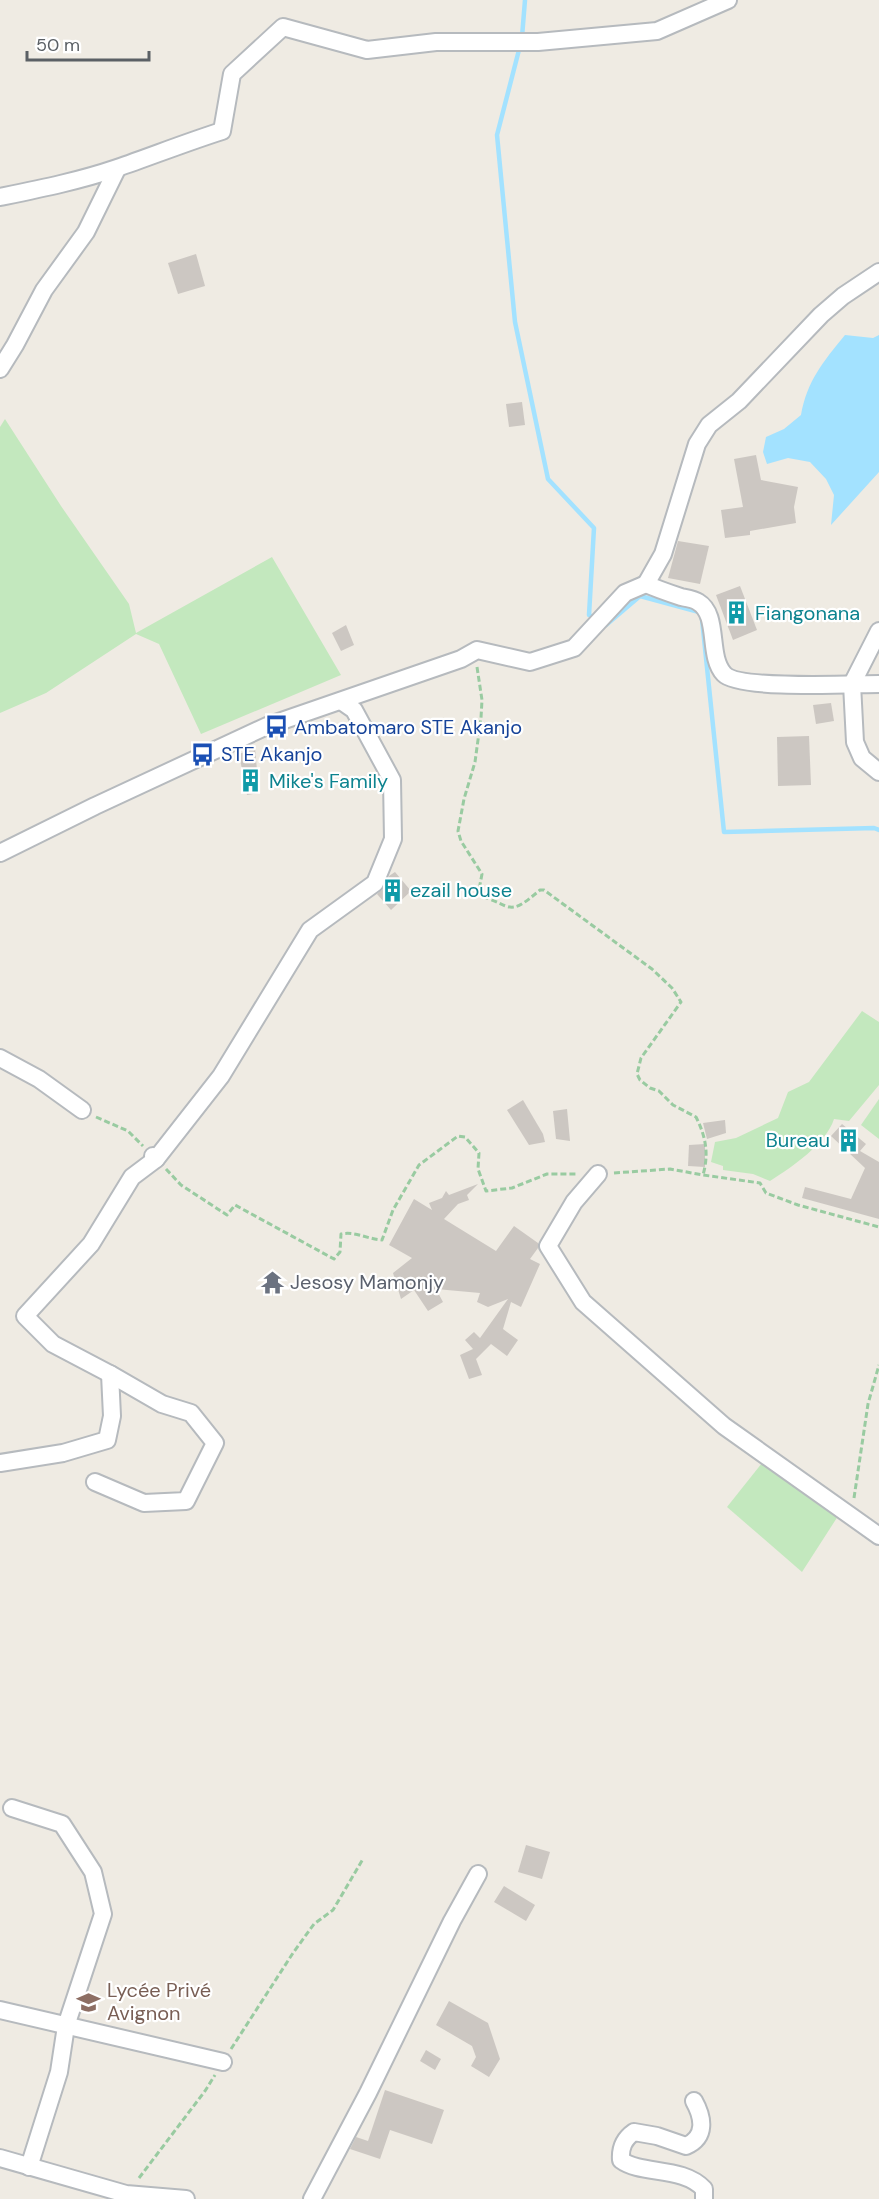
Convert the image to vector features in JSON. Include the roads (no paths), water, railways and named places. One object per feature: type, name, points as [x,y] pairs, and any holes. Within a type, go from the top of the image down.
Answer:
[{"type":"street","points":[[0,197],[64,184],[222,131],[232,74],[283,27],[367,50],[436,42],[538,42],[657,31],[728,0]]},
{"type":"street","points":[[0,369],[44,290],[86,232],[117,168]]},
{"type":"street","points":[[0,853],[267,726],[461,659],[477,650],[530,662],[574,648],[625,594],[646,584],[663,554],[697,444],[709,425],[739,401],[821,315],[843,296],[879,272]]},
{"type":"street","points":[[646,584],[699,602],[708,613],[716,661],[725,675],[740,681],[802,685],[879,684]]},
{"type":"street","points":[[879,631],[852,684],[855,742],[862,758],[879,772]]},
{"type":"street","points":[[96,1482],[144,1503],[186,1501],[215,1443],[191,1413],[162,1404],[52,1344],[25,1316],[91,1244],[132,1177],[154,1158],[221,1076],[310,930],[375,883],[393,839],[392,780],[354,710],[341,701]]},
{"type":"street","points":[[0,1058],[39,1079],[82,1110]]},
{"type":"street","points":[[598,1174],[574,1202],[548,1246],[583,1302],[724,1426],[879,1536]]},
{"type":"street","points":[[0,1463],[63,1453],[107,1440],[112,1416],[110,1374]]},
{"type":"street","points":[[12,1808],[62,1824],[93,1872],[103,1914],[66,2026],[59,2072],[29,2167]]},
{"type":"street","points":[[312,2199],[478,1874]]},
{"type":"street","points":[[0,2010],[223,2062]]},
{"type":"street","points":[[694,2101],[700,2111],[701,2126],[695,2142],[686,2146],[646,2133],[634,2132],[622,2144],[621,2160],[626,2164],[668,2172],[698,2182],[704,2189],[704,2199]]},
{"type":"street","points":[[0,2158],[126,2194],[186,2199]]},
{"type":"water","points":[[845,335],[873,338],[879,335],[879,472],[831,525],[834,495],[826,479],[810,462],[788,458],[767,464],[763,452],[766,437],[784,429],[801,415],[812,382],[823,363]]},
{"type":"waterway","points":[[522,37],[525,0]]},
{"type":"waterway","points":[[520,46],[497,135],[515,322],[548,479],[594,528],[589,615],[597,619]]},
{"type":"waterway","points":[[604,623],[606,625],[640,596],[699,612]]},
{"type":"waterway","points":[[702,619],[724,832],[874,828],[879,830]]},
{"type":"place","name":"Fiangonana","points":[[737,613]]},
{"type":"place","name":"Ambatomaro STE Akanjo","points":[[276,727]]},
{"type":"place","name":"STE Akanjo","points":[[203,754]]},
{"type":"place","name":"Mike's Family","points":[[251,781]]},
{"type":"place","name":"ezail house","points":[[392,890]]},
{"type":"place","name":"Bureau","points":[[848,1140]]},
{"type":"place","name":"Jesosy Mamonjy","points":[[272,1282]]},
{"type":"place","name":"Lycée Privé Avignon","points":[[89,2002]]}]
